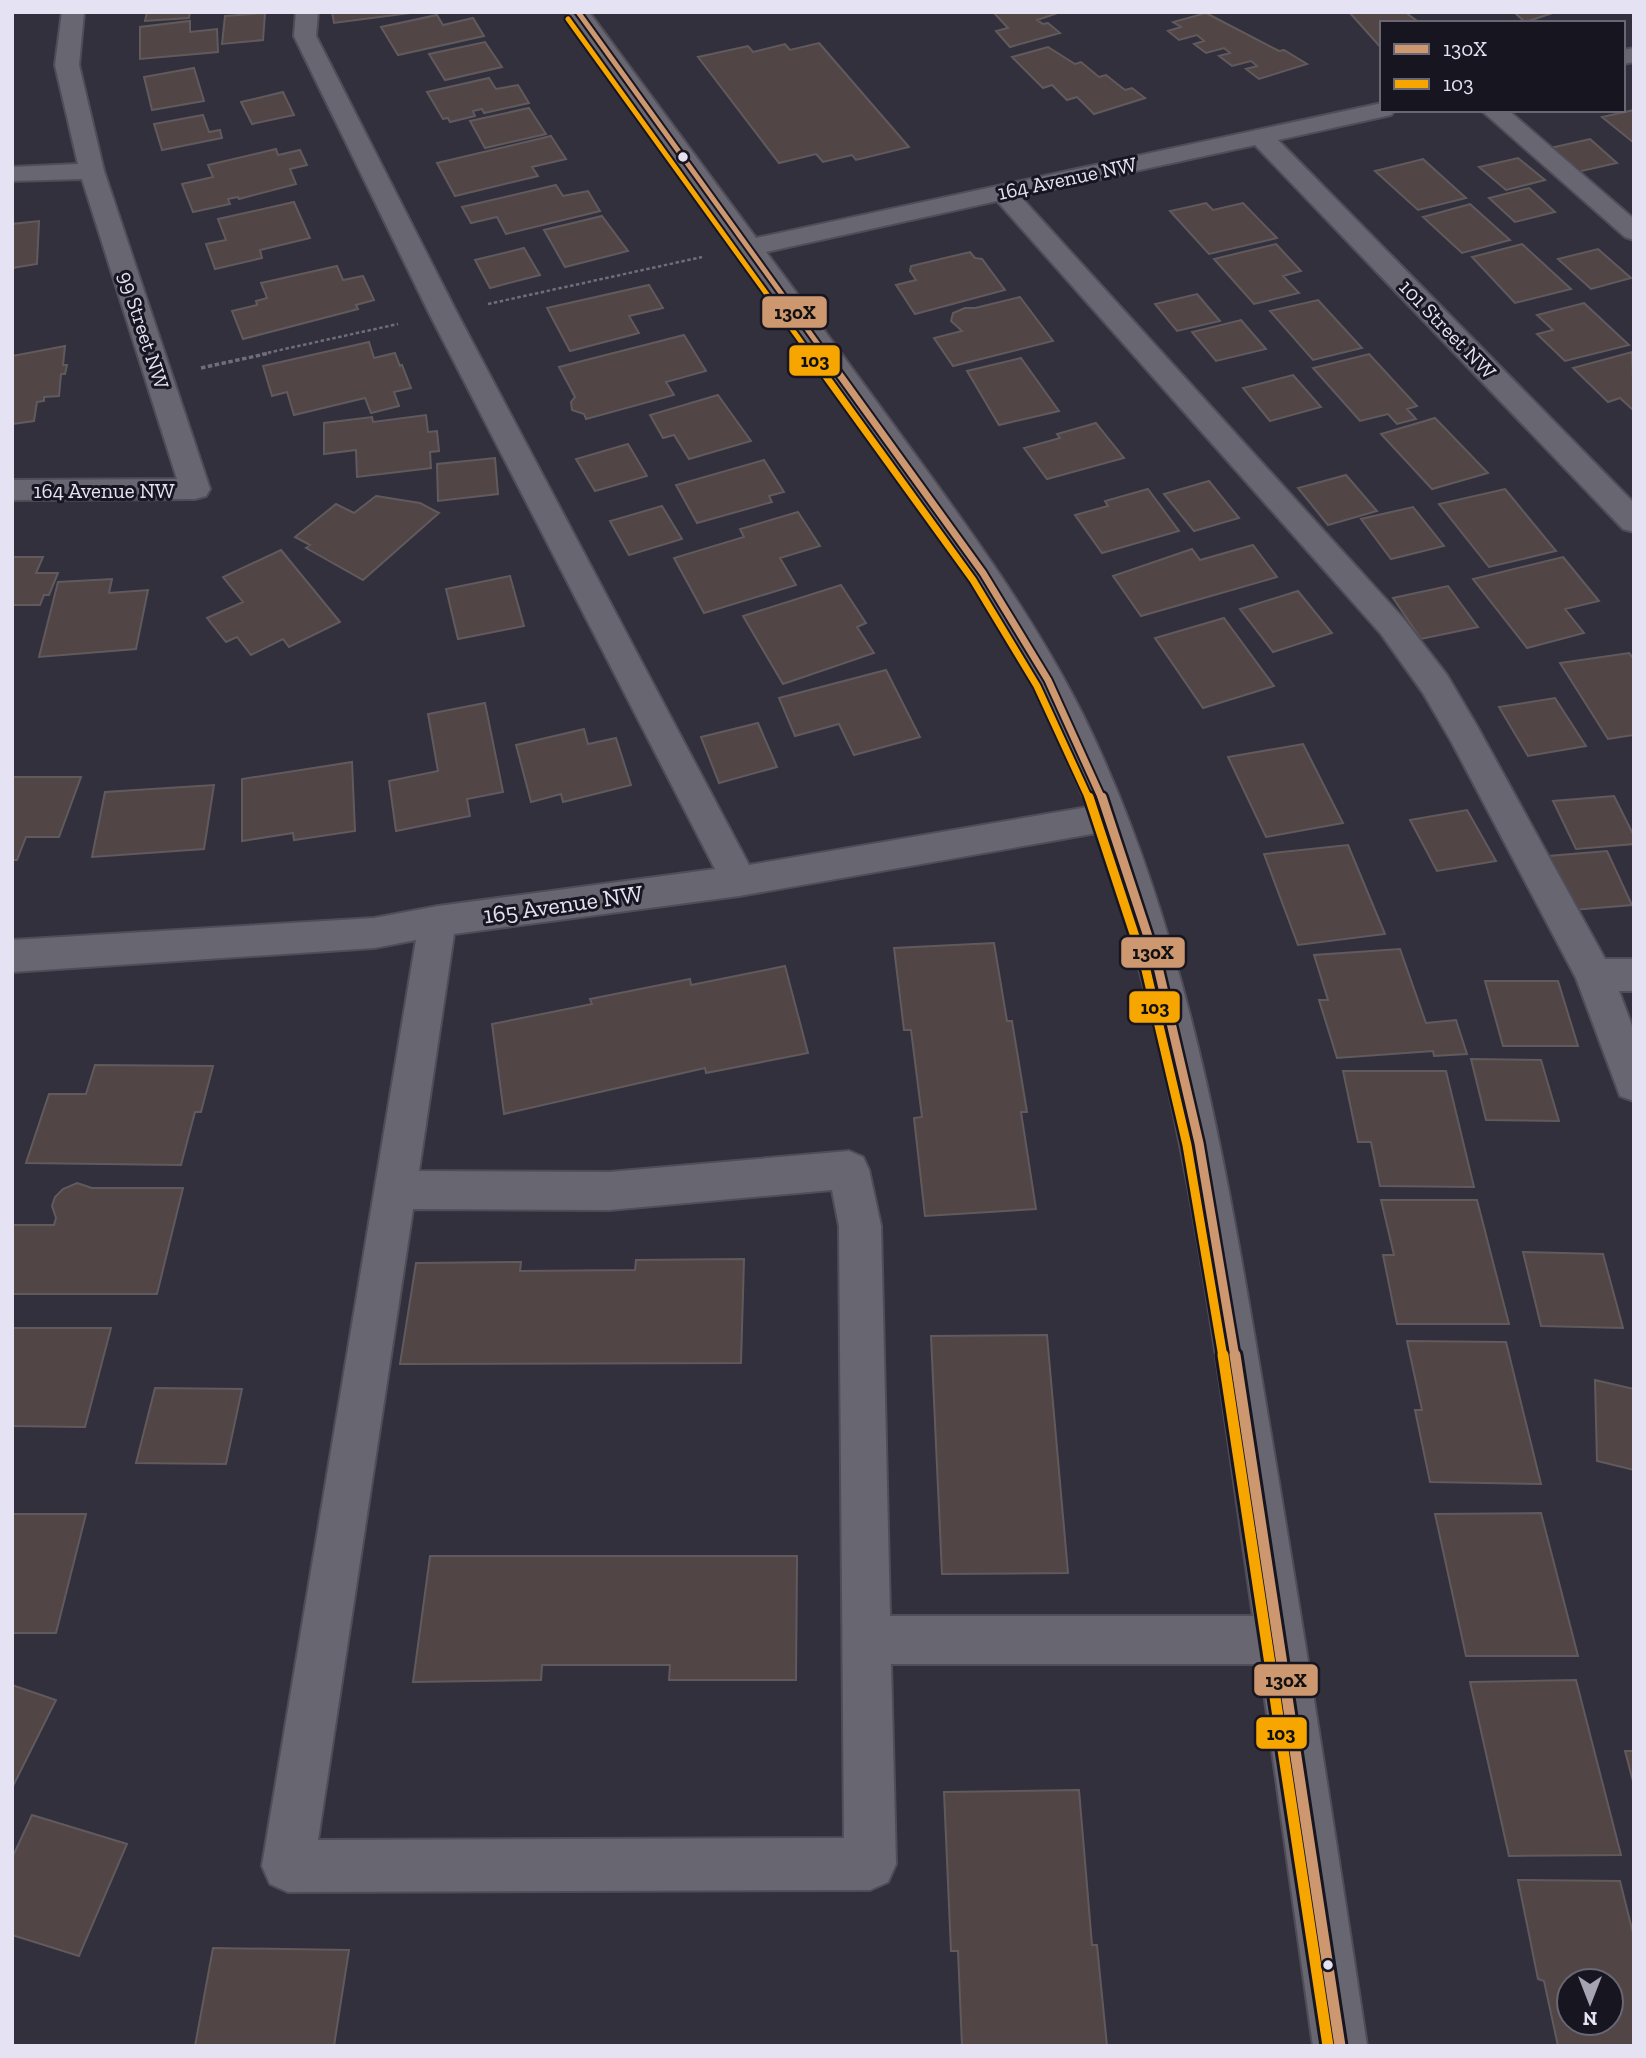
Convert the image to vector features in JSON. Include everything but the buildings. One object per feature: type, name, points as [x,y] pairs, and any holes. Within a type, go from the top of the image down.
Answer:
[{"type":"street","name":"99 Street NW","points":[[73,12],[67,65],[92,171],[195,489]]},
{"type":"street","points":[[307,12],[305,36],[443,313],[738,881]]},
{"type":"street","points":[[578,12],[751,247],[957,535],[1024,636],[1067,716],[1110,817],[1180,1060],[1208,1194],[1281,1640],[1340,2046]]},
{"type":"street","name":"164 Avenue NW","points":[[751,247],[1380,111]]},
{"type":"street","points":[[1495,112],[1634,232]]},
{"type":"street","name":"101 Street NW","points":[[1261,137],[1634,522]]},
{"type":"street","points":[[12,174],[92,171]]},
{"type":"street","points":[[1002,191],[1382,616],[1435,684],[1465,734],[1594,975],[1634,1084]]},
{"type":"street","name":"164 Avenue NW","points":[[12,490],[195,489]]},
{"type":"street","name":"165 Avenue NW","points":[[12,956],[374,933],[438,921],[738,881],[1110,817]]},
{"type":"street","points":[[396,1190],[609,1191],[849,1170],[860,1226],[870,1864],[288,1866],[438,921]]},
{"type":"street","points":[[1594,975],[1634,975]]},
{"type":"street","points":[[866,1640],[1281,1640]]},
{"type":"transit line","name":"130X","points":[[578,12],[983,573],[1048,680],[1102,798],[1158,967],[1199,1143],[1257,1486],[1340,2046]]},
{"type":"transit line","name":"103","points":[[568,19],[973,580],[1037,686],[1091,802],[1146,970],[1187,1145],[1245,1488],[1328,2046]]}]
